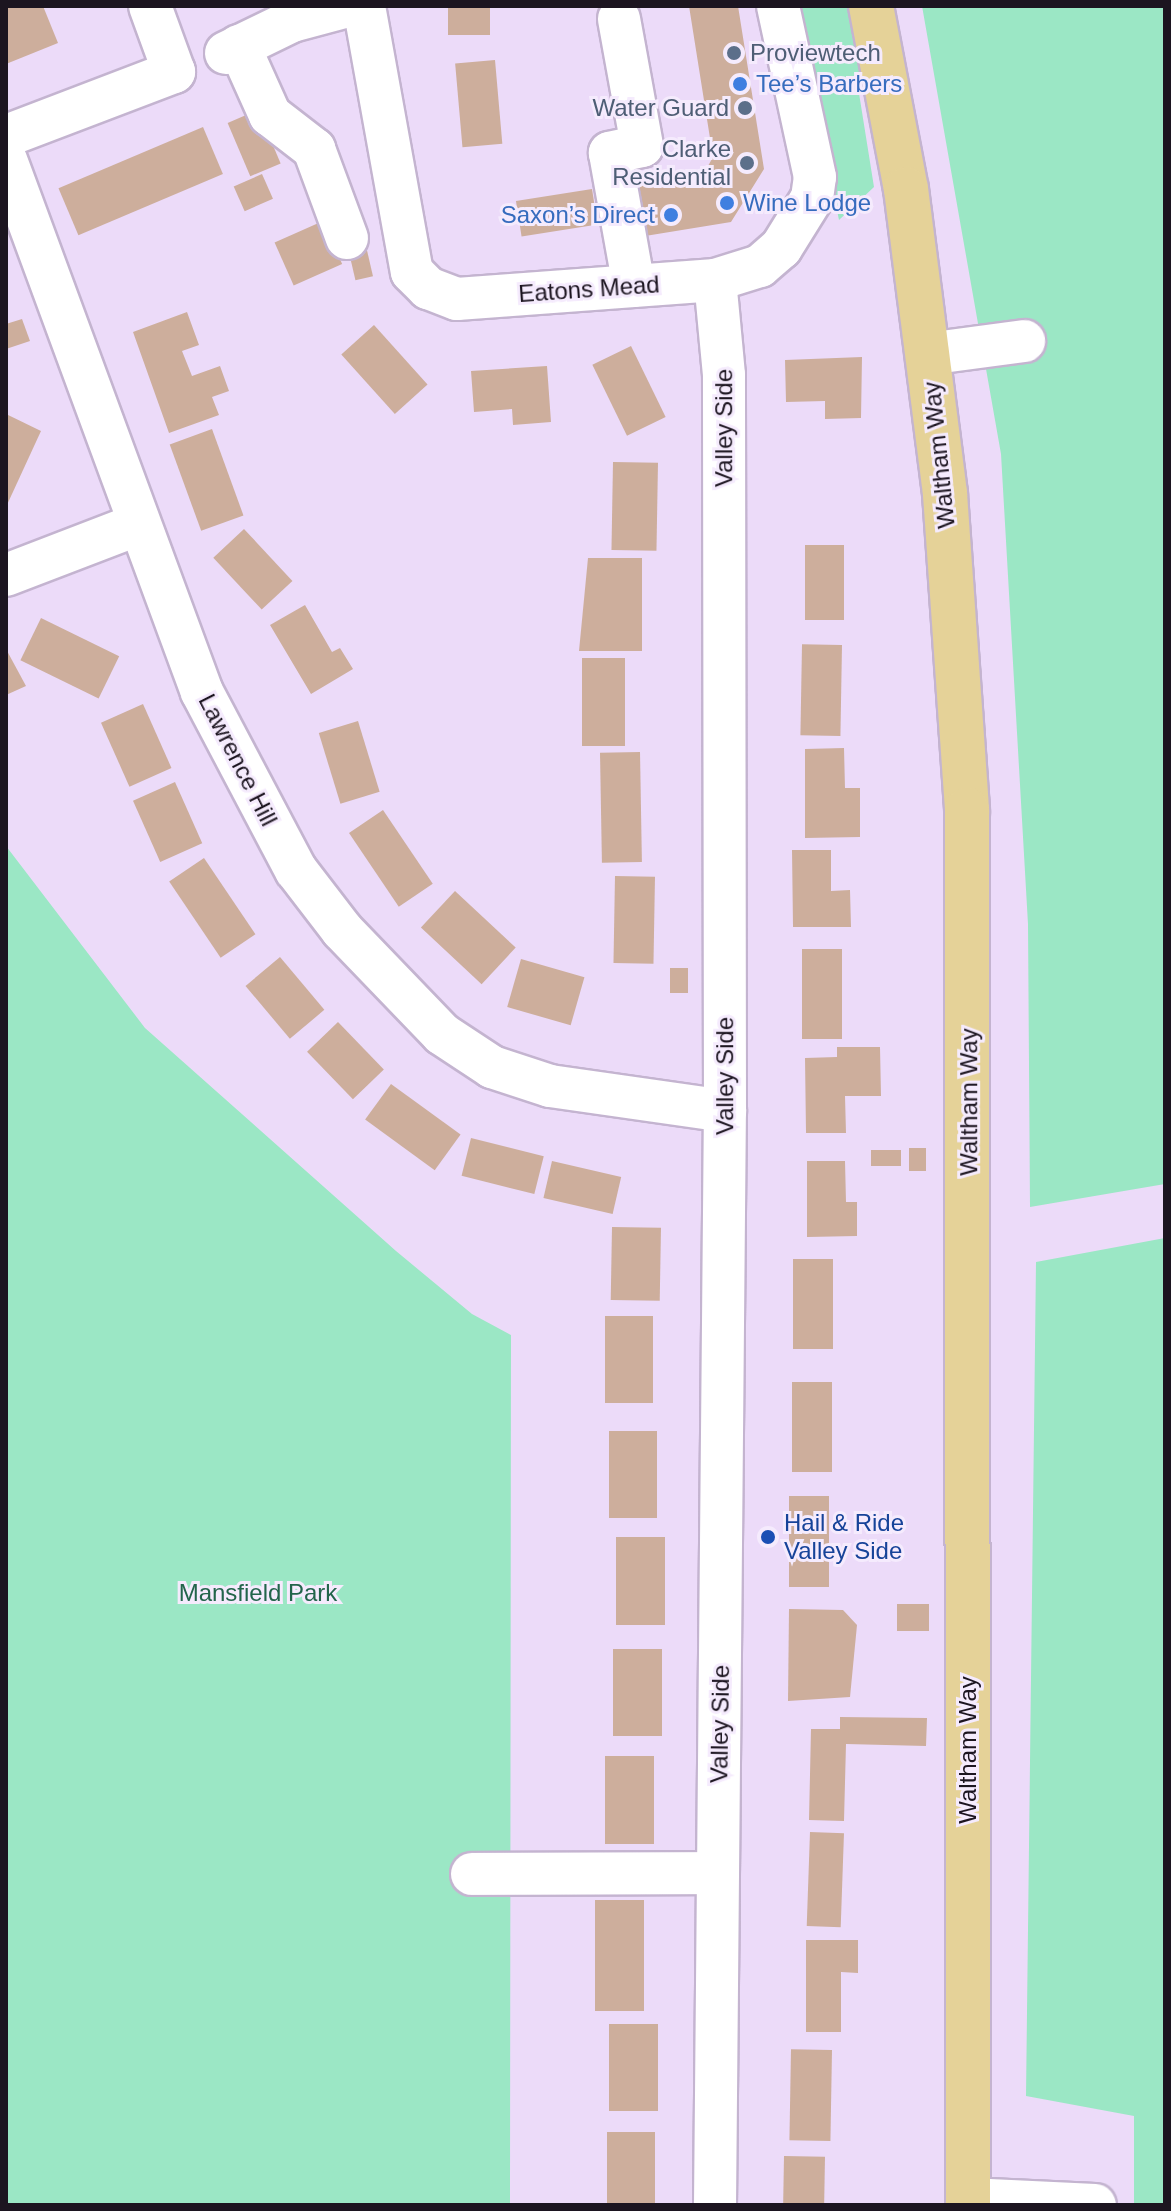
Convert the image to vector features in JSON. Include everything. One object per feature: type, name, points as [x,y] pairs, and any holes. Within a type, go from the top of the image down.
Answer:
[{"type":"main road","name":"Waltham Way","points":[[871,6],[927,354],[967,810],[968,2202]]},
{"type":"street","points":[[6,136],[174,72],[150,6]]},
{"type":"street","points":[[347,238],[314,149],[270,115],[233,49],[348,6]]},
{"type":"street","name":"Eatons Mead","points":[[364,6],[412,272],[457,299],[715,280],[760,266],[781,248],[812,198],[811,145],[778,6]]},
{"type":"street","points":[[619,19],[642,146],[610,153],[634,286]]},
{"type":"street","name":"Lawrence Hill","points":[[6,160],[202,692],[248,786],[296,870],[385,981],[492,1067],[550,1086],[725,1111]]},
{"type":"street","name":"Valley Side","points":[[715,280],[724,375],[725,1111],[715,2205]]},
{"type":"street","points":[[927,354],[1024,341]]},
{"type":"street","points":[[6,575],[139,524]]},
{"type":"street","points":[[472,1874],[718,1873]]},
{"type":"street","points":[[968,2202],[1095,2205]]},
{"type":"green space","points":[[794,6],[853,6],[868,84],[858,87],[874,187],[839,220]]},
{"type":"green space","points":[[922,6],[1165,6],[1165,1184],[1030,1207],[1028,924],[1001,454]]},
{"type":"green space","name":"Mansfield Park","points":[[6,846],[145,1028],[396,1251],[472,1314],[511,1335],[510,2205],[6,2205]]},
{"type":"green space","points":[[1165,1238],[1165,2205],[1134,2205],[1134,2116],[1026,2096],[1036,1262]]},
{"type":"building","points":[[6,6],[43,6],[58,43],[6,64]]},
{"type":"building","points":[[448,6],[490,6],[490,35],[448,35]]},
{"type":"building","points":[[689,6],[738,6],[764,169],[731,222],[639,237],[631,187],[703,175],[713,157]]},
{"type":"building","points":[[495,60],[502,144],[462,147],[455,63]]},
{"type":"building","points":[[258,110],[281,163],[250,176],[228,123]]},
{"type":"building","points":[[203,127],[223,174],[78,235],[58,188]]},
{"type":"building","points":[[262,174],[273,199],[245,211],[234,187]]},
{"type":"building","points":[[592,189],[598,225],[522,237],[516,201]]},
{"type":"building","points":[[323,221],[342,264],[294,285],[275,243]]},
{"type":"building","points":[[366,246],[373,276],[355,280],[348,250]]},
{"type":"building","points":[[187,312],[199,345],[182,351],[192,376],[220,366],[229,391],[212,397],[219,415],[169,433],[133,332]]},
{"type":"building","points":[[22,319],[30,341],[6,349],[6,324]]},
{"type":"building","points":[[374,325],[428,384],[395,414],[341,354]]},
{"type":"building","points":[[631,346],[666,417],[627,436],[592,365]]},
{"type":"building","points":[[862,357],[861,418],[825,419],[825,401],[786,402],[785,360]]},
{"type":"building","points":[[547,366],[551,422],[513,425],[512,409],[474,412],[471,371]]},
{"type":"building","points":[[6,414],[41,431],[6,507]]},
{"type":"building","points":[[212,429],[243,515],[201,531],[170,444]]},
{"type":"building","points":[[613,462],[658,463],[656,551],[611,550]]},
{"type":"building","points":[[244,529],[292,581],[262,610],[213,558]]},
{"type":"building","points":[[805,545],[844,545],[844,620],[805,620]]},
{"type":"building","points":[[588,558],[642,558],[642,651],[579,651]]},
{"type":"building","points":[[305,605],[332,652],[340,648],[353,669],[311,694],[270,625]]},
{"type":"building","points":[[41,618],[119,656],[99,698],[20,660]]},
{"type":"building","points":[[802,644],[842,645],[840,736],[800,735]]},
{"type":"building","points":[[6,649],[26,686],[6,695]]},
{"type":"building","points":[[582,658],[625,658],[625,746],[582,746]]},
{"type":"building","points":[[143,704],[171,768],[129,787],[101,723]]},
{"type":"building","points":[[358,721],[380,792],[340,804],[319,733]]},
{"type":"building","points":[[844,748],[845,788],[860,788],[860,837],[805,838],[805,749]]},
{"type":"building","points":[[640,752],[642,862],[602,863],[600,753]]},
{"type":"building","points":[[175,782],[202,843],[160,862],[133,801]]},
{"type":"building","points":[[383,810],[433,884],[399,907],[349,833]]},
{"type":"building","points":[[792,850],[831,850],[831,891],[850,890],[851,927],[793,927]]},
{"type":"building","points":[[204,858],[255,934],[221,958],[169,881]]},
{"type":"building","points":[[615,876],[655,877],[653,964],[613,963]]},
{"type":"building","points":[[455,891],[516,948],[482,984],[421,928]]},
{"type":"building","points":[[802,949],[842,949],[842,1039],[802,1039]]},
{"type":"building","points":[[280,957],[324,1010],[290,1039],[246,986]]},
{"type":"building","points":[[521,959],[584,977],[571,1025],[507,1007]]},
{"type":"building","points":[[670,968],[688,968],[688,993],[670,993]]},
{"type":"building","points":[[338,1022],[384,1069],[353,1099],[307,1052]]},
{"type":"building","points":[[837,1047],[880,1047],[881,1096],[845,1096],[846,1133],[806,1133],[805,1058],[837,1057]]},
{"type":"building","points":[[391,1084],[461,1135],[435,1170],[365,1120]]},
{"type":"building","points":[[471,1138],[544,1156],[534,1194],[462,1176]]},
{"type":"building","points":[[909,1148],[926,1148],[926,1171],[909,1171]]},
{"type":"building","points":[[871,1150],[901,1150],[901,1166],[871,1166]]},
{"type":"building","points":[[552,1161],[621,1177],[613,1214],[543,1198]]},
{"type":"building","points":[[807,1161],[845,1161],[846,1202],[857,1202],[857,1236],[807,1237]]},
{"type":"building","points":[[612,1227],[661,1228],[660,1301],[611,1300]]},
{"type":"building","points":[[793,1259],[833,1259],[833,1349],[793,1349]]},
{"type":"building","points":[[605,1316],[653,1316],[653,1403],[605,1403]]},
{"type":"building","points":[[792,1382],[832,1382],[832,1472],[792,1472]]},
{"type":"building","points":[[609,1431],[657,1431],[657,1518],[609,1518]]},
{"type":"building","points":[[789,1496],[829,1496],[829,1587],[789,1587]]},
{"type":"building","points":[[616,1537],[665,1537],[665,1625],[616,1625]]},
{"type":"building","points":[[897,1604],[929,1604],[929,1631],[897,1631]]},
{"type":"building","points":[[789,1609],[843,1610],[857,1625],[850,1697],[788,1701]]},
{"type":"building","points":[[613,1649],[662,1649],[662,1736],[613,1736]]},
{"type":"building","points":[[840,1717],[927,1718],[926,1746],[846,1744],[844,1821],[809,1820],[811,1729],[840,1729]]},
{"type":"building","points":[[605,1756],[654,1756],[654,1844],[605,1844]]},
{"type":"building","points":[[810,1832],[844,1833],[841,1927],[807,1926]]},
{"type":"building","points":[[595,1900],[644,1900],[644,2011],[595,2011]]},
{"type":"building","points":[[806,1940],[858,1940],[858,1973],[841,1972],[841,2032],[806,2032]]},
{"type":"building","points":[[609,2024],[658,2024],[658,2111],[609,2111]]},
{"type":"building","points":[[791,2049],[832,2050],[830,2141],[789,2140]]},
{"type":"building","points":[[607,2132],[655,2132],[655,2205],[607,2205]]},
{"type":"building","points":[[784,2156],[825,2157],[824,2205],[783,2205]]},
{"type":"place","name":"Proviewtech","points":[[734,53]]},
{"type":"place","name":"Tee’s Barbers","points":[[740,84]]},
{"type":"place","name":"Water Guard","points":[[745,108]]},
{"type":"place","name":"Clarke Residential","points":[[747,163]]},
{"type":"place","name":"Wine Lodge","points":[[727,203]]},
{"type":"place","name":"Saxon’s Direct","points":[[671,215]]},
{"type":"place","name":"Hail & Ride Valley Side","points":[[768,1537]]}]
